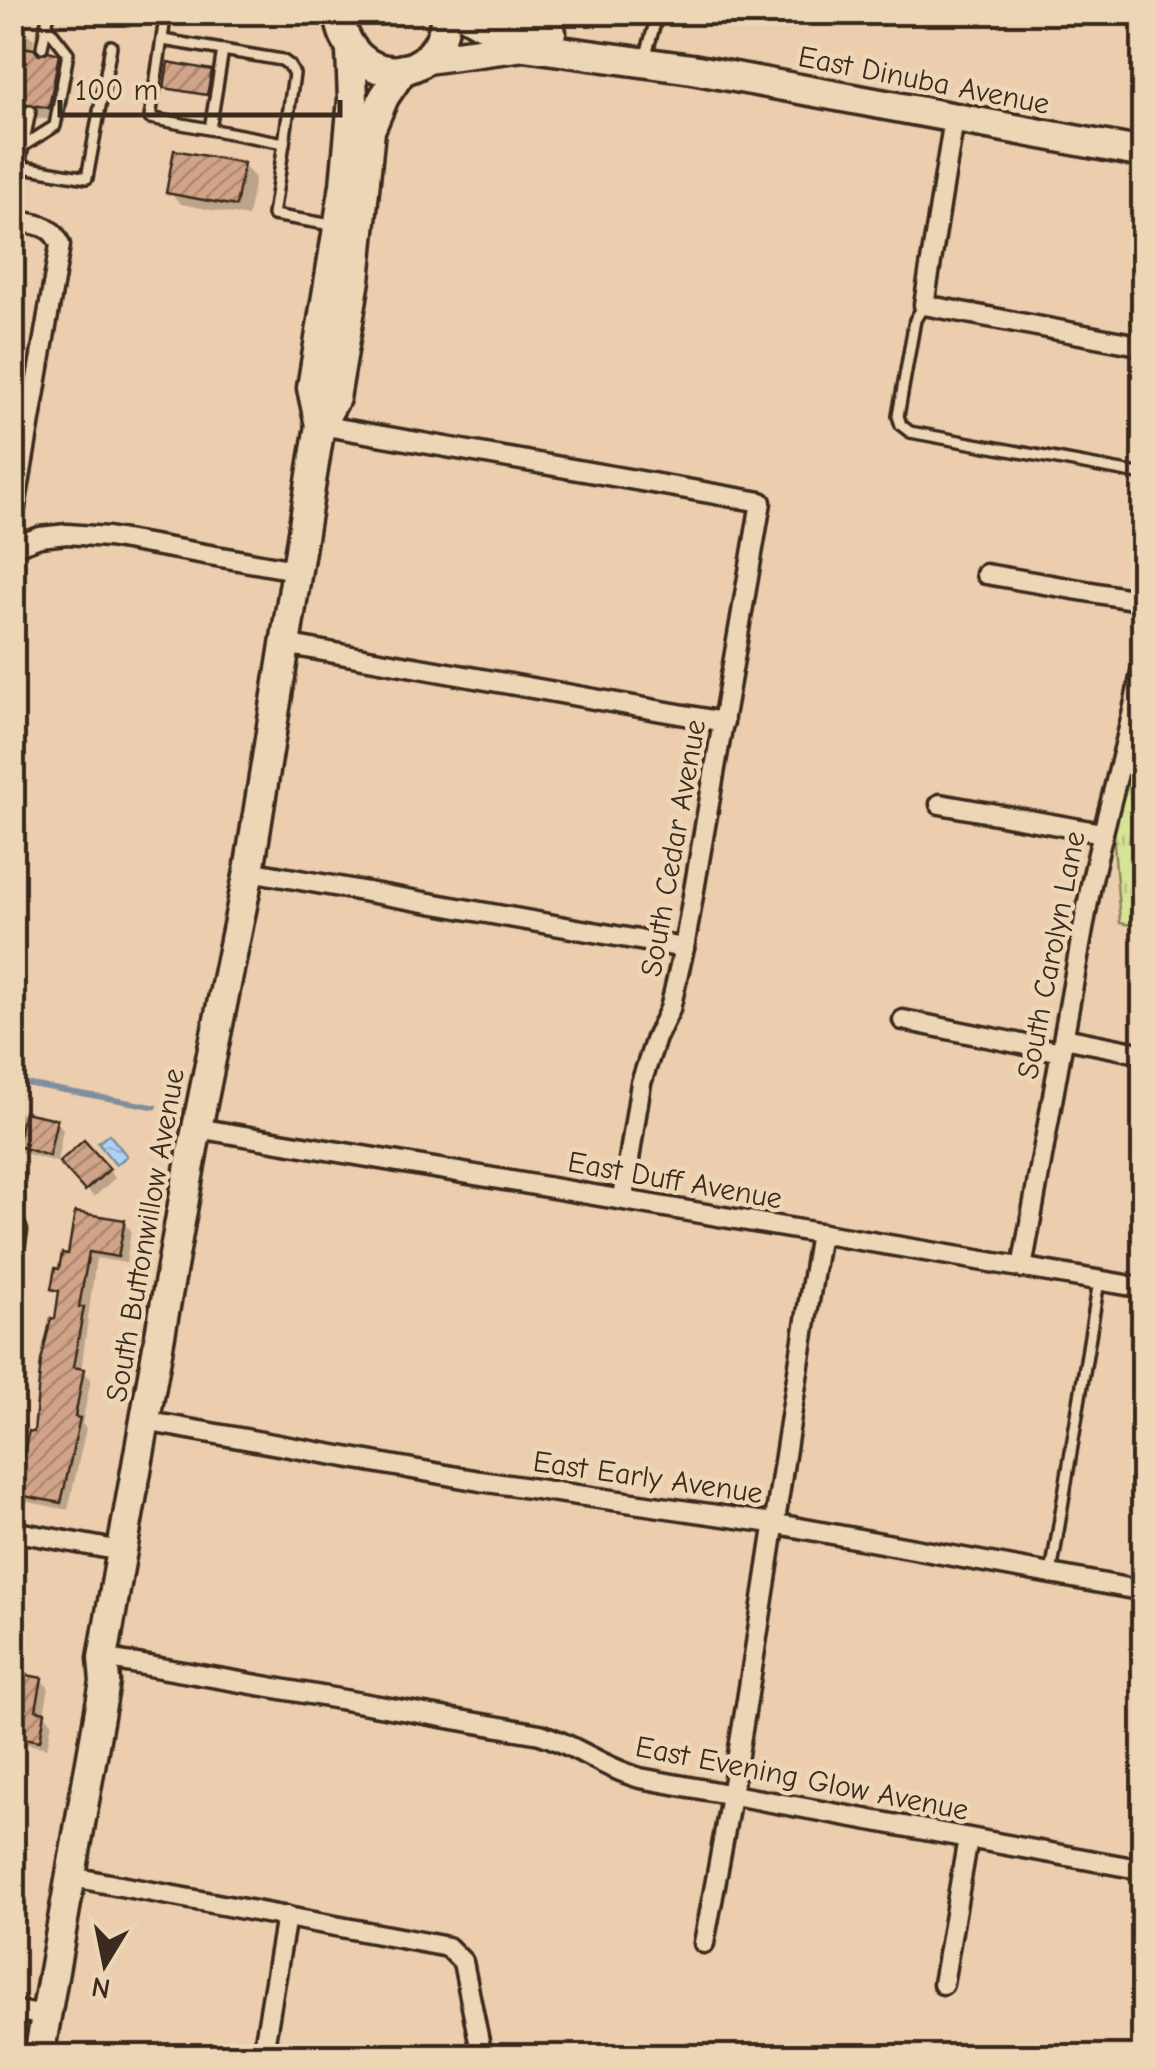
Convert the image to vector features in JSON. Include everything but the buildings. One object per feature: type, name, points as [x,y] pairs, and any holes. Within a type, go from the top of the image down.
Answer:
[{"type":"street","points":[[314,12],[343,31],[378,69],[414,64]]},
{"type":"street","name":"South Buttonwillow Avenue","points":[[39,2056],[105,1682],[103,1658],[144,1421],[249,871],[320,425],[334,398],[348,319],[365,201],[370,130],[384,97],[440,42],[446,12]]},
{"type":"street","name":"East Dinuba Avenue","points":[[462,12],[483,24],[547,31],[692,69]]},
{"type":"street","name":"South Buttonwillow Avenue","points":[[320,425],[312,388],[340,226],[353,99],[343,31]]},
{"type":"street","name":"East Dinuba Avenue","points":[[414,64],[524,46],[692,69],[1144,154]]},
{"type":"street","points":[[954,120],[924,305],[1144,346]]},
{"type":"street","points":[[12,220],[53,230],[60,245],[20,428],[12,525]]},
{"type":"street","name":"South Cedar Avenue","points":[[320,425],[761,502],[684,948],[670,1009],[641,1083],[624,1198]]},
{"type":"street","points":[[12,547],[40,537],[67,534],[108,537],[295,570]]},
{"type":"street","points":[[986,574],[1144,601]]},
{"type":"street","points":[[284,644],[724,722]]},
{"type":"street","name":"South Carolyn Lane","points":[[1022,1268],[1102,833],[1134,715],[1144,656]]},
{"type":"street","points":[[940,804],[1102,833]]},
{"type":"street","points":[[249,871],[684,948]]},
{"type":"street","points":[[902,1020],[1144,1054]]},
{"type":"street","name":"East Duff Avenue","points":[[197,1128],[1144,1288]]},
{"type":"street","points":[[12,1220],[17,1232],[12,1259]]},
{"type":"street","points":[[704,1943],[733,1796],[772,1523],[820,1232]]},
{"type":"street","name":"East Early Avenue","points":[[144,1421],[480,1481],[772,1523],[1144,1591]]},
{"type":"street","points":[[12,1532],[121,1551]]},
{"type":"street","name":"East Evening Glow Avenue","points":[[103,1658],[540,1734],[623,1773],[1144,1870]]},
{"type":"street","points":[[943,1984],[968,1838]]},
{"type":"street","points":[[72,1877],[438,1943],[463,1962],[482,2056]]},
{"type":"street","points":[[264,2047],[286,1916]]},
{"type":"street","points":[[12,2010],[46,2016]]},
{"type":"lane","points":[[42,47],[49,12]]},
{"type":"lane","points":[[166,12],[150,118],[284,142]]},
{"type":"lane","points":[[646,55],[658,12]]},
{"type":"lane","points":[[22,146],[55,126],[68,53],[46,24]]},
{"type":"lane","points":[[163,40],[290,64],[294,74],[273,215],[340,226]]},
{"type":"lane","points":[[30,111],[16,165],[86,178],[111,46]]},
{"type":"lane","points":[[210,128],[224,50]]},
{"type":"lane","points":[[924,305],[915,320],[898,416],[910,432],[1144,475]]},
{"type":"lane","points":[[1051,1574],[1099,1281]]},
{"type":"green space","points":[[1143,730],[1143,927],[1120,923],[1110,792],[1132,733]]},
{"type":"water","points":[[109,1134],[127,1156],[116,1165],[98,1143]]},
{"type":"waterway","points":[[12,1081],[155,1107]]}]
